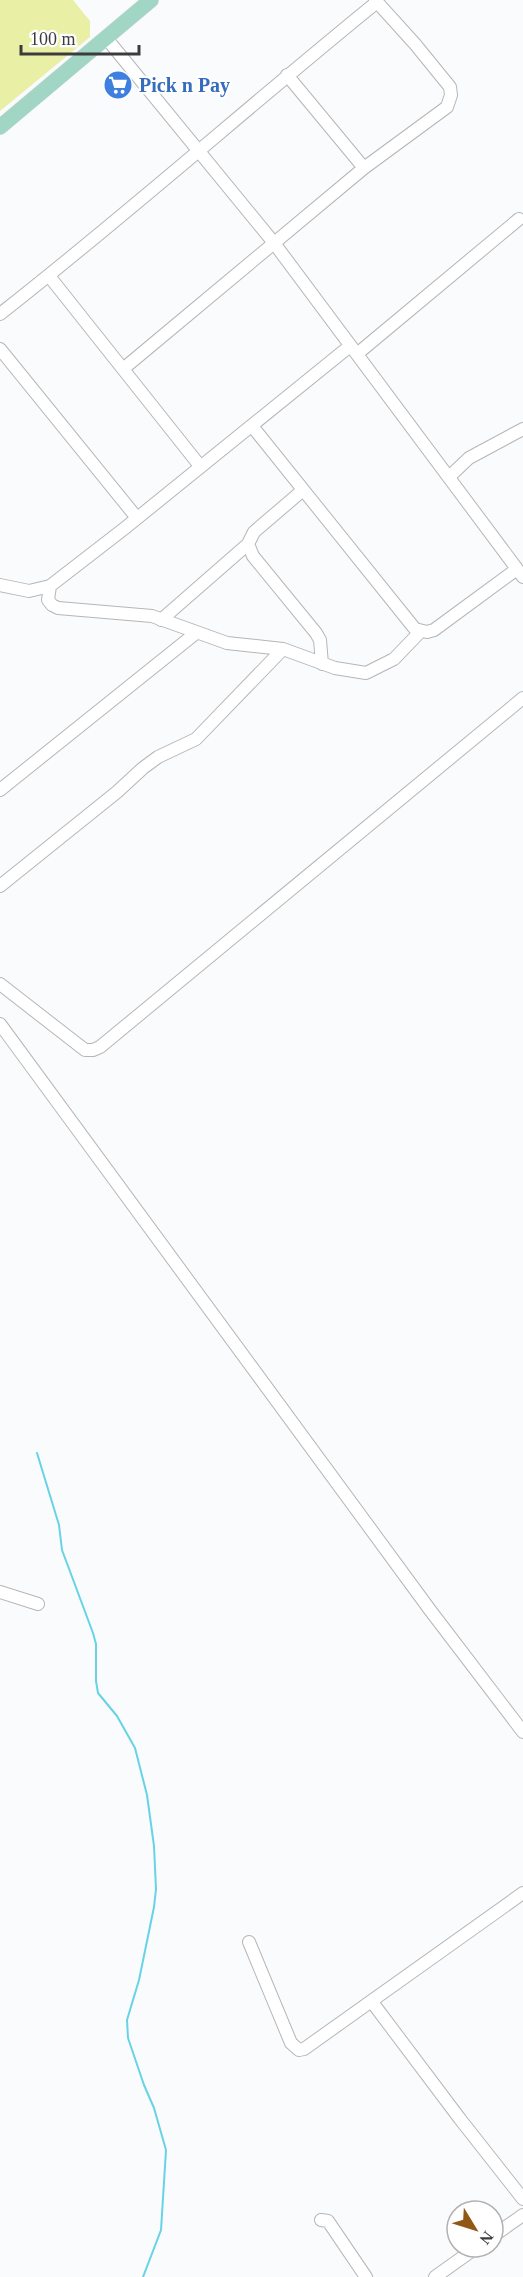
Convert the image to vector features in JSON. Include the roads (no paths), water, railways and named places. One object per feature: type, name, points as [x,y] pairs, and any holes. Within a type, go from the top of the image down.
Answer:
[{"type":"main road","points":[[0,127],[151,0]]},
{"type":"street","points":[[0,314],[49,276],[376,1],[450,87],[451,95],[447,106],[364,168],[123,369]]},
{"type":"street","points":[[50,586],[48,600],[58,608],[131,613],[162,620],[227,643],[283,649],[322,664],[366,673],[394,659],[420,632],[434,630],[520,573],[450,476],[274,243],[107,39]]},
{"type":"street","points":[[287,75],[364,168]]},
{"type":"street","points":[[0,585],[29,591],[50,586],[200,466],[354,350],[519,219]]},
{"type":"street","points":[[49,276],[200,466]]},
{"type":"street","points":[[0,350],[137,518]]},
{"type":"street","points":[[252,426],[411,626],[420,632]]},
{"type":"street","points":[[450,476],[469,458],[523,429]]},
{"type":"street","points":[[162,620],[248,544],[254,532],[303,490]]},
{"type":"street","points":[[248,544],[253,556],[316,633],[320,640],[322,664]]},
{"type":"street","points":[[0,790],[196,633]]},
{"type":"street","points":[[0,886],[117,792],[143,768],[159,757],[196,739],[283,649]]},
{"type":"street","points":[[0,984],[86,1050],[100,1047],[523,698]]},
{"type":"street","points":[[0,1024],[423,1601],[523,1732]]},
{"type":"street","points":[[0,1592],[38,1604]]},
{"type":"street","points":[[249,1942],[291,2043],[299,2050],[304,2049],[372,2002],[523,1893]]},
{"type":"street","points":[[372,2002],[459,2119],[523,2199]]},
{"type":"street","points":[[505,2228],[523,2215]]},
{"type":"street","points":[[321,2220],[328,2221],[366,2277]]},
{"type":"street","points":[[435,2277],[460,2259]]},
{"type":"waterway","points":[[37,1453],[59,1525],[62,1550],[96,1644],[98,1693],[117,1716],[135,1748],[147,1795],[154,1846],[156,1889],[154,1907],[139,1980],[127,2020],[128,2038],[154,2108],[166,2150],[161,2230],[143,2277]]},
{"type":"place","name":"Pick n Pay","points":[[118,85]]}]
